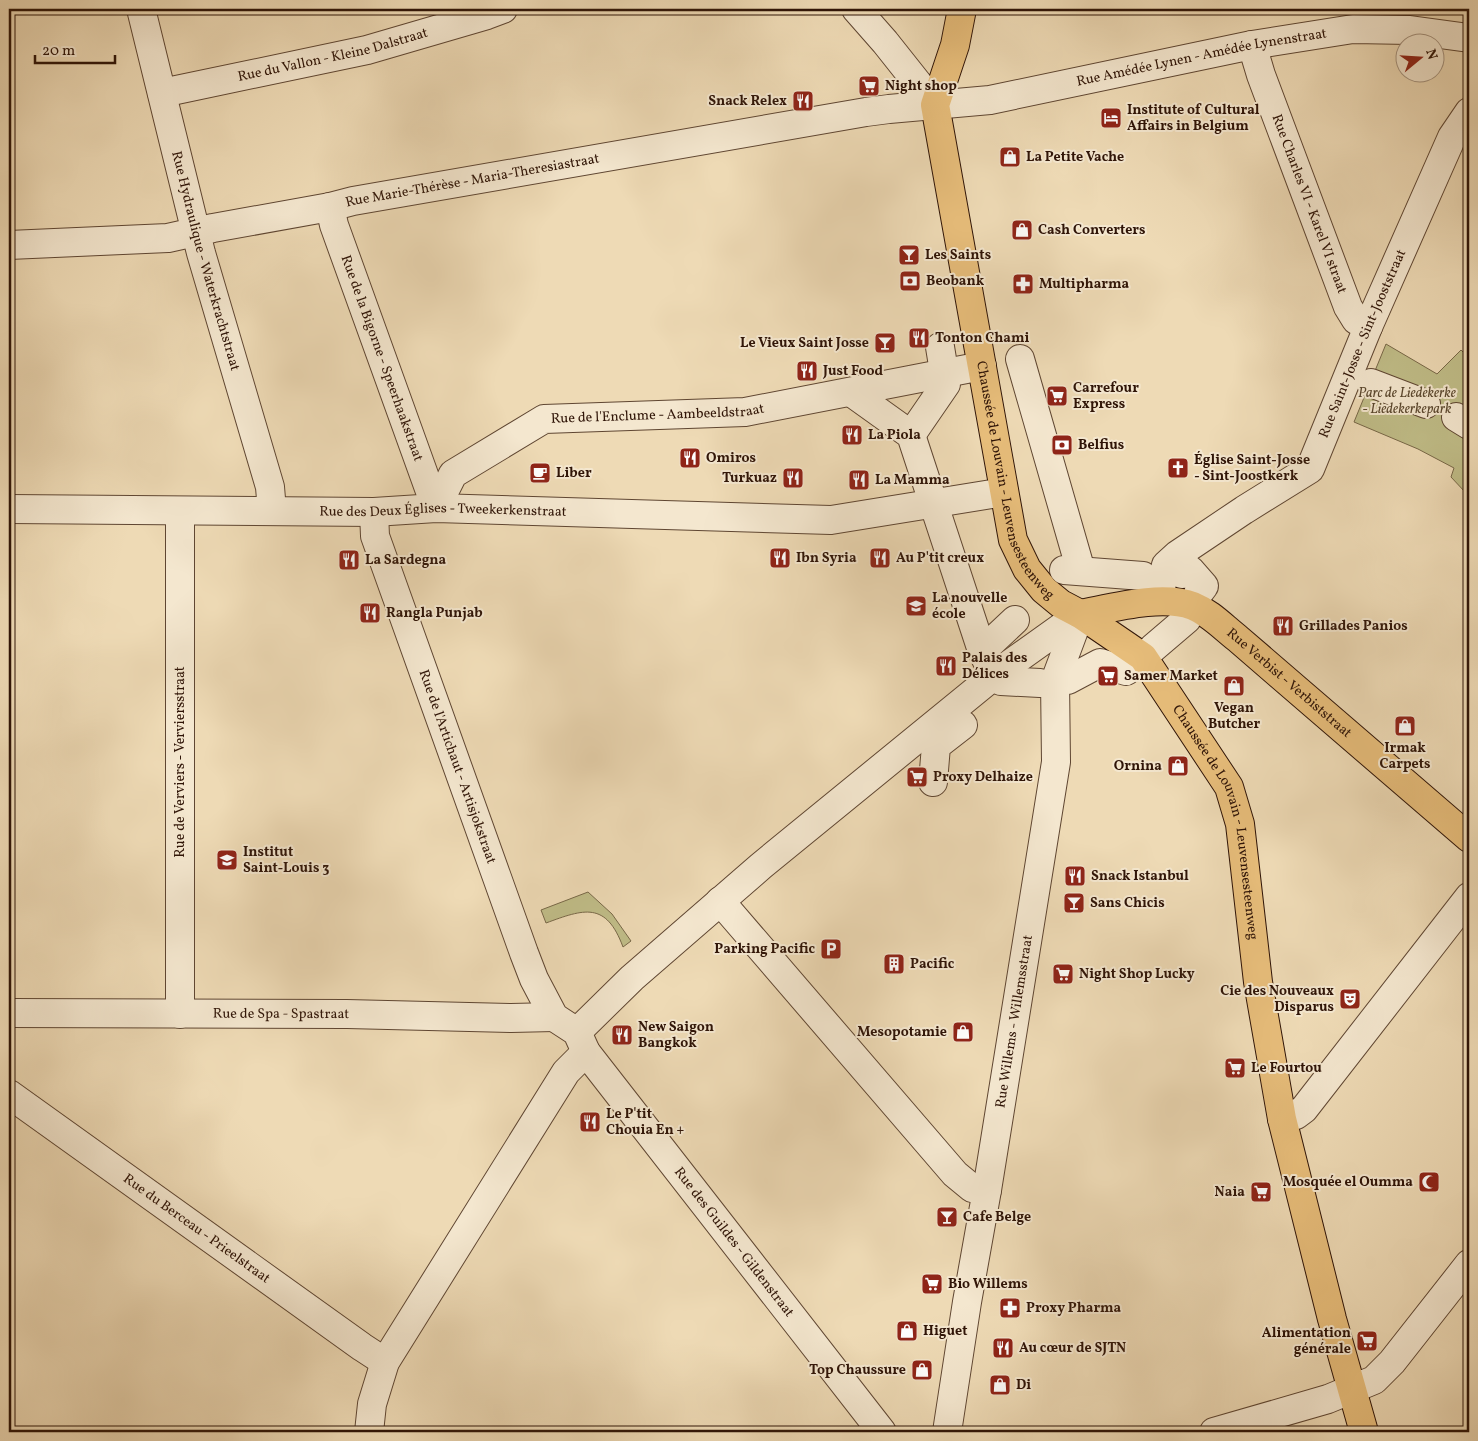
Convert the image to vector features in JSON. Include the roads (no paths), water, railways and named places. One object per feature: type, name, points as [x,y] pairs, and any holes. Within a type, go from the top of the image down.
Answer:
[{"type":"main road","points":[[935,105],[955,45],[962,9]]},
{"type":"main road","name":"Chaussée de Louvain - Leuvensesteenweg","points":[[935,105],[1013,540],[1026,569],[1044,590],[1061,604],[1080,614],[1143,657],[1229,786],[1240,824],[1258,982],[1282,1119],[1364,1432]]},
{"type":"main road","name":"Rue Verbist - Verbiststraat","points":[[1080,614],[1158,601],[1192,606],[1215,620],[1469,838]]},
{"type":"street","name":"Rue Hydraulique - Waterkrachtstraat","points":[[141,9],[196,232],[270,487],[272,511]]},
{"type":"street","name":"Rue du Vallon - Kleine Dalstraat","points":[[162,93],[367,50],[503,9]]},
{"type":"street","name":"Chaussée de Louvain - Leuvensesteenweg","points":[[856,9],[935,105]]},
{"type":"street","name":"Rue Amédée Lynen - Amédée Lynenstraat","points":[[935,105],[996,99],[1252,45],[1353,30],[1410,30],[1469,38]]},
{"type":"street","name":"Rue Charles VI - Karel VI straat","points":[[1252,45],[1261,75],[1348,308],[1356,320],[1368,327]]},
{"type":"street","name":"Rue Marie-Thérèse - Maria-Theresiastraat","points":[[9,245],[168,238],[353,201],[866,112],[935,105]]},
{"type":"street","name":"Rue Saint-Josse - Sint-Jooststraat","points":[[1158,601],[1166,565],[1177,555],[1310,469],[1368,327],[1452,138],[1469,112]]},
{"type":"street","name":"Rue de la Bigorne - Speerhaakstraat","points":[[330,207],[334,225],[436,508]]},
{"type":"street","points":[[911,435],[946,384],[940,347]]},
{"type":"street","points":[[1020,359],[1071,570],[1143,576]]},
{"type":"street","name":"Rue de l'Enclume - Aambeeldstraat","points":[[436,508],[453,474],[544,419],[745,412],[982,366]]},
{"type":"street","points":[[1370,383],[1426,404]]},
{"type":"street","points":[[852,392],[911,435],[934,503],[1005,673]]},
{"type":"street","name":"Rue des Deux Églises - Tweekerkenstraat","points":[[9,509],[374,512],[436,508],[830,520],[1004,492]]},
{"type":"street","name":"Rue de Verviers - Verviersstraat","points":[[180,511],[180,1014]]},
{"type":"street","name":"Rue de l'Artichaut - Artisjokstraat","points":[[374,512],[375,536],[524,953],[534,979],[554,1017]]},
{"type":"street","points":[[369,1432],[372,1404],[385,1362],[566,1072],[582,1042],[632,978],[720,902],[1080,614]]},
{"type":"street","name":"Rue Willems - Willemsstraat","points":[[947,1432],[1056,762],[1054,681],[1080,614]]},
{"type":"street","points":[[1153,648],[1186,619]]},
{"type":"street","points":[[933,782],[936,746],[1005,673],[1015,620]]},
{"type":"street","points":[[1068,680],[1100,663],[1126,671],[1132,666]]},
{"type":"street","points":[[1282,1119],[1304,1109],[1469,897]]},
{"type":"street","points":[[720,902],[955,1174],[972,1188],[987,1190]]},
{"type":"street","name":"Rue de Spa - Spastraat","points":[[9,1013],[554,1017]]},
{"type":"street","name":"Rue des Guildes - Gildenstraat","points":[[554,1017],[582,1042],[882,1432]]},
{"type":"street","name":"Rue du Berceau - Prieelstraat","points":[[9,1094],[385,1362]]},
{"type":"street","points":[[1214,1432],[1352,1390],[1374,1380],[1392,1362],[1469,1264]]},
{"type":"place","name":"Night shop","points":[[869,86]]},
{"type":"place","name":"Snack Relex","points":[[803,101]]},
{"type":"place","name":"Institute of Cultural Affairs in Belgium","points":[[1111,118]]},
{"type":"place","name":"La Petite Vache","points":[[1010,157]]},
{"type":"place","name":"Cash Converters","points":[[1022,230]]},
{"type":"place","name":"Les Saints","points":[[909,255]]},
{"type":"place","name":"Beobank","points":[[910,281]]},
{"type":"place","name":"Multipharma","points":[[1023,284]]},
{"type":"place","name":"Tonton Chami","points":[[919,338]]},
{"type":"place","name":"Le Vieux Saint Josse","points":[[885,343]]},
{"type":"place","name":"Just Food","points":[[807,371]]},
{"type":"place","name":"Carrefour Express","points":[[1057,396]]},
{"type":"place","name":"La Piola","points":[[852,435]]},
{"type":"place","name":"Belfius","points":[[1062,445]]},
{"type":"place","name":"Omiros","points":[[690,458]]},
{"type":"place","name":"Église Saint-Josse - Sint-Joostkerk","points":[[1178,468]]},
{"type":"place","name":"Liber","points":[[540,473]]},
{"type":"place","name":"Turkuaz","points":[[793,478]]},
{"type":"place","name":"La Mamma","points":[[859,480]]},
{"type":"place","name":"Ibn Syria","points":[[780,558]]},
{"type":"place","name":"Au P'tit creux","points":[[880,558]]},
{"type":"place","name":"La Sardegna","points":[[349,560]]},
{"type":"place","name":"La nouvelle école","points":[[916,606]]},
{"type":"place","name":"Rangla Punjab","points":[[370,613]]},
{"type":"place","name":"Grillades Panios","points":[[1283,626]]},
{"type":"place","name":"Palais des Délices","points":[[946,666]]},
{"type":"place","name":"Samer Market","points":[[1108,676]]},
{"type":"place","name":"Vegan Butcher","points":[[1234,686]]},
{"type":"place","name":"Irmak Carpets","points":[[1405,726]]},
{"type":"place","name":"Ornina","points":[[1178,766]]},
{"type":"place","name":"Proxy Delhaize","points":[[917,777]]},
{"type":"place","name":"Institut Saint-Louis 3","points":[[227,860]]},
{"type":"place","name":"Snack Istanbul","points":[[1075,876]]},
{"type":"place","name":"Sans Chicis","points":[[1074,903]]},
{"type":"place","name":"Parking Pacific","points":[[831,949]]},
{"type":"place","name":"Pacific","points":[[894,964]]},
{"type":"place","name":"Night Shop Lucky","points":[[1063,974]]},
{"type":"place","name":"Cie des Nouveaux Disparus","points":[[1350,999]]},
{"type":"place","name":"Mesopotamie","points":[[963,1032]]},
{"type":"place","name":"New Saigon Bangkok","points":[[622,1035]]},
{"type":"place","name":"Le Fourtou","points":[[1235,1068]]},
{"type":"place","name":"Le P'tit Chouia En +","points":[[590,1122]]},
{"type":"place","name":"Mosquée el Oumma","points":[[1429,1182]]},
{"type":"place","name":"Naia","points":[[1261,1192]]},
{"type":"place","name":"Cafe Belge","points":[[947,1217]]},
{"type":"place","name":"Bio Willems","points":[[932,1284]]},
{"type":"place","name":"Proxy Pharma","points":[[1010,1308]]},
{"type":"place","name":"Higuet","points":[[907,1331]]},
{"type":"place","name":"Alimentation générale","points":[[1367,1341]]},
{"type":"place","name":"Au cœur de SJTN","points":[[1003,1348]]},
{"type":"place","name":"Top Chaussure","points":[[922,1370]]},
{"type":"place","name":"Di","points":[[1000,1385]]},
{"type":"park label","name":"Parc de Liedekerke - Liedekerkepark","points":[[1407,402]]}]
